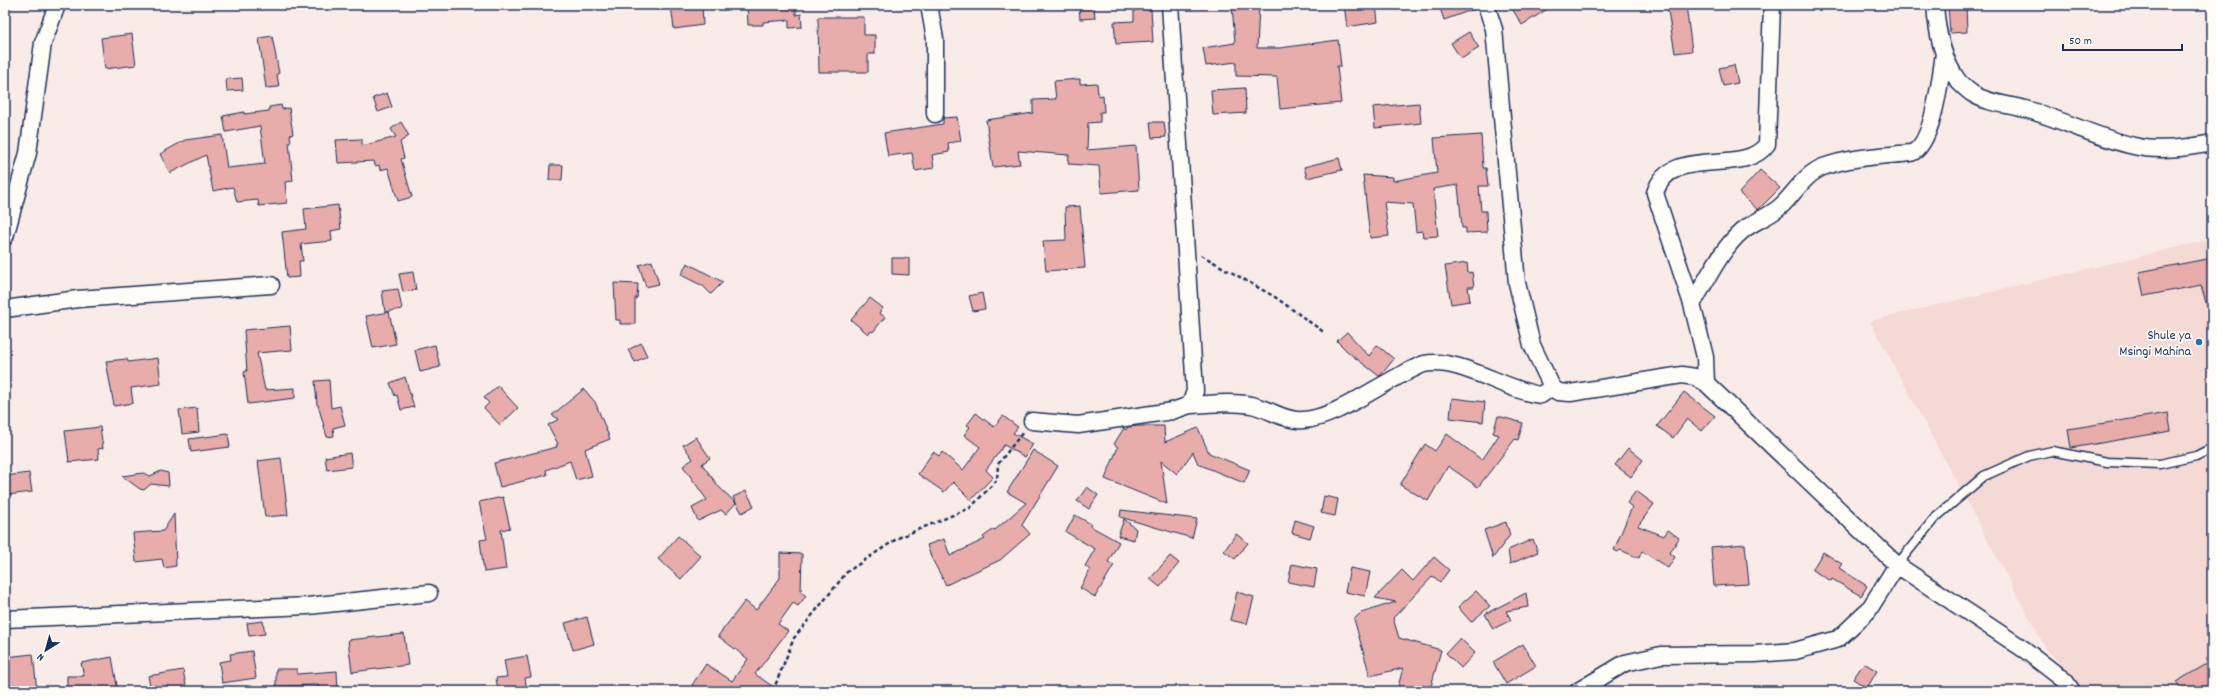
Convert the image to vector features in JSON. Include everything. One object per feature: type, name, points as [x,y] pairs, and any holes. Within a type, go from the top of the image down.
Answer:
[{"type":"street","points":[[5,237],[28,154],[43,43],[57,5]]},
{"type":"street","points":[[929,5],[934,39],[935,114]]},
{"type":"street","points":[[1170,5],[1184,244],[1195,391],[1190,405]]},
{"type":"street","points":[[1486,5],[1494,29],[1517,283],[1532,345],[1552,387],[1558,392],[1570,393],[1682,374],[1695,377],[1706,383],[1897,565],[2025,650],[2065,681],[2072,691]]},
{"type":"street","points":[[1706,383],[1704,357],[1692,304],[1655,193],[1661,183],[1674,170],[1688,165],[1754,156],[1760,153],[1767,144],[1772,5]]},
{"type":"street","points":[[1935,5],[1937,27],[1944,54],[1959,81],[1973,94],[1992,102],[2025,109],[2134,146],[2158,149],[2190,148],[2212,143]]},
{"type":"street","points":[[1692,304],[1736,237],[1747,227],[1770,215],[1780,207],[1810,175],[1822,168],[1842,162],[1910,153],[1920,147],[1928,130],[1936,98],[1944,54]]},
{"type":"street","points":[[5,309],[78,299],[271,285]]},
{"type":"street","points":[[1032,421],[1078,425],[1172,411],[1190,405],[1251,405],[1294,420],[1304,420],[1319,417],[1344,406],[1378,386],[1424,364],[1449,365],[1469,370],[1530,394],[1541,396],[1552,387]]},
{"type":"street","points":[[1578,691],[1625,663],[1661,655],[1755,654],[1796,651],[1838,639],[1868,611],[1897,565]]},
{"type":"street","points":[[5,619],[308,606],[429,593]]},
{"type":"lane","points":[[1897,565],[1934,519],[1984,476],[2029,456],[2052,451],[2107,462],[2160,464],[2196,456],[2212,448]]},
{"type":"path","points":[[1184,244],[1213,263],[1275,297],[1325,332]]},
{"type":"path","points":[[773,691],[794,638],[847,572],[898,538],[970,508],[997,480],[998,464],[1032,421]]},
{"type":"shaded area","points":[[2212,239],[2212,691],[2086,691],[2046,649],[1870,321]]},
{"type":"building","points":[[671,5],[702,5],[703,25],[674,29]]},
{"type":"building","points":[[747,5],[796,5],[796,15],[801,14],[802,27],[789,28],[789,20],[763,22],[763,25],[748,25]]},
{"type":"building","points":[[1079,5],[1094,5],[1095,18],[1080,19]]},
{"type":"building","points":[[1232,5],[1259,5],[1257,48],[1280,48],[1338,40],[1341,66],[1337,66],[1341,103],[1280,109],[1277,77],[1236,76],[1236,62],[1206,66],[1203,48],[1235,43]]},
{"type":"building","points":[[1344,5],[1376,5],[1378,22],[1347,27]]},
{"type":"building","points":[[1439,5],[1477,5],[1477,8],[1444,20]]},
{"type":"building","points":[[1510,5],[1554,5],[1522,25]]},
{"type":"building","points":[[1667,5],[1686,5],[1692,51],[1675,53]]},
{"type":"building","points":[[1948,5],[1966,5],[1967,32],[1950,33]]},
{"type":"building","points":[[1151,9],[1153,42],[1116,44],[1114,22],[1134,21],[1134,10]]},
{"type":"building","points":[[818,17],[864,17],[864,35],[875,35],[875,54],[868,54],[868,72],[819,72]]},
{"type":"building","points":[[1469,32],[1479,48],[1461,59],[1451,43]]},
{"type":"building","points":[[132,34],[136,65],[105,69],[101,38]]},
{"type":"building","points":[[272,36],[279,73],[277,74],[279,87],[266,88],[259,38]]},
{"type":"building","points":[[1734,65],[1738,83],[1723,86],[1719,68]]},
{"type":"building","points":[[242,78],[243,90],[227,91],[226,79]]},
{"type":"building","points":[[1080,79],[1080,84],[1097,83],[1098,96],[1103,95],[1104,112],[1100,112],[1100,122],[1088,123],[1087,150],[1136,146],[1139,190],[1101,193],[1099,166],[1068,164],[1069,155],[1018,151],[1020,164],[993,167],[986,120],[1033,113],[1033,100],[1056,99],[1054,81]]},
{"type":"building","points":[[1245,88],[1246,113],[1213,115],[1211,90]]},
{"type":"building","points":[[387,93],[392,107],[378,112],[373,98]]},
{"type":"building","points":[[1419,103],[1421,123],[1375,128],[1373,107]]},
{"type":"building","points":[[281,105],[282,109],[289,108],[293,134],[290,135],[291,142],[289,142],[293,181],[285,182],[287,203],[259,206],[258,200],[237,202],[233,187],[213,191],[206,155],[170,173],[160,154],[185,140],[222,135],[227,168],[265,164],[260,126],[226,132],[223,116],[244,112],[244,114],[269,111],[269,107]]},
{"type":"building","points":[[957,117],[961,141],[948,143],[949,152],[932,155],[934,168],[915,171],[912,153],[888,156],[884,133],[943,124],[943,118]]},
{"type":"building","points":[[401,122],[409,136],[400,142],[404,158],[401,159],[412,197],[398,201],[388,168],[380,170],[379,165],[375,166],[374,161],[338,163],[336,140],[362,139],[362,146],[396,137],[391,129]]},
{"type":"building","points":[[1150,122],[1164,122],[1166,137],[1152,138]]},
{"type":"building","points":[[1481,135],[1483,168],[1486,168],[1488,186],[1479,186],[1481,211],[1486,211],[1487,232],[1466,233],[1466,228],[1462,228],[1458,185],[1433,189],[1438,236],[1423,237],[1422,231],[1416,232],[1413,204],[1384,202],[1389,236],[1370,238],[1363,175],[1393,177],[1393,181],[1437,173],[1434,138]]},
{"type":"building","points":[[1339,158],[1342,170],[1307,178],[1304,167]]},
{"type":"building","points":[[550,165],[563,165],[562,180],[549,180]]},
{"type":"building","points":[[1760,170],[1780,188],[1758,210],[1739,193]]},
{"type":"building","points":[[338,205],[341,229],[331,231],[332,241],[301,244],[303,261],[299,261],[300,277],[287,278],[282,232],[306,229],[304,209]]},
{"type":"building","points":[[1080,206],[1085,268],[1046,271],[1043,241],[1066,240],[1065,207]]},
{"type":"building","points":[[892,258],[909,258],[909,275],[892,274]]},
{"type":"building","points":[[2212,258],[2212,309],[2208,310],[2201,285],[2144,296],[2139,272]]},
{"type":"building","points":[[652,261],[659,284],[646,287],[639,265]]},
{"type":"building","points":[[687,263],[723,282],[711,294],[703,286],[681,275]]},
{"type":"building","points":[[1467,263],[1468,273],[1472,272],[1474,287],[1468,287],[1470,301],[1451,304],[1445,266]]},
{"type":"building","points":[[413,272],[416,290],[403,292],[399,274]]},
{"type":"building","points":[[614,283],[638,284],[637,298],[635,298],[635,324],[620,324],[620,320],[616,320]]},
{"type":"building","points":[[398,289],[402,309],[385,312],[382,291]]},
{"type":"building","points":[[982,293],[985,309],[973,311],[969,296]]},
{"type":"building","points":[[870,298],[883,308],[879,313],[885,317],[873,332],[871,331],[868,334],[851,320]]},
{"type":"building","points":[[389,312],[396,344],[373,348],[366,316]]},
{"type":"building","points":[[290,326],[292,350],[257,353],[265,390],[295,388],[295,398],[248,404],[244,372],[247,371],[244,330]]},
{"type":"building","points":[[1347,332],[1369,356],[1377,345],[1394,359],[1381,375],[1379,376],[1349,353],[1337,341]]},
{"type":"building","points":[[641,343],[647,356],[635,362],[628,350]]},
{"type":"building","points":[[435,345],[440,367],[420,372],[415,350]]},
{"type":"building","points":[[158,358],[161,384],[131,388],[133,403],[114,406],[106,361],[127,359],[128,362]]},
{"type":"building","points":[[405,377],[414,407],[401,410],[397,395],[395,396],[390,383]]},
{"type":"building","points":[[329,380],[331,408],[340,406],[345,425],[333,428],[334,436],[327,437],[317,405],[315,381]]},
{"type":"building","points":[[498,386],[518,408],[500,425],[484,408],[489,403],[484,398]]},
{"type":"building","points":[[584,389],[595,402],[610,439],[585,449],[592,476],[576,480],[570,461],[546,470],[547,475],[500,487],[494,463],[557,447],[556,445],[558,444],[548,425],[559,419],[552,415]]},
{"type":"building","points":[[1684,392],[1715,416],[1702,431],[1687,419],[1673,438],[1657,426]]},
{"type":"building","points":[[1452,398],[1485,402],[1483,422],[1450,418]]},
{"type":"building","points":[[197,408],[199,432],[182,434],[179,410]]},
{"type":"building","points":[[976,413],[994,427],[1003,416],[1018,427],[1013,433],[1033,444],[1025,457],[1004,445],[986,470],[993,477],[971,500],[953,482],[944,492],[918,474],[933,452],[939,456],[942,452],[963,470],[980,447],[964,435],[970,427],[967,425]]},
{"type":"building","points":[[2168,413],[2171,431],[2071,448],[2068,429]]},
{"type":"building","points":[[1498,416],[1523,423],[1518,440],[1515,439],[1478,487],[1448,466],[1428,501],[1400,485],[1425,444],[1435,451],[1447,434],[1482,460],[1499,435],[1493,433]]},
{"type":"building","points":[[1164,426],[1165,442],[1198,428],[1209,453],[1250,470],[1244,483],[1198,464],[1193,452],[1177,474],[1161,461],[1167,504],[1105,479],[1118,447],[1114,444],[1124,428],[1126,430],[1128,427]]},
{"type":"building","points":[[100,427],[103,448],[98,449],[99,459],[69,462],[65,431]]},
{"type":"building","points":[[228,434],[230,447],[191,452],[189,439]]},
{"type":"building","points":[[696,437],[710,458],[702,464],[719,487],[736,503],[726,514],[721,510],[698,521],[692,508],[707,500],[683,466],[693,459],[683,445]]},
{"type":"building","points":[[1628,448],[1643,460],[1631,477],[1615,465]]},
{"type":"building","points":[[1033,450],[1058,466],[1022,525],[1030,534],[1000,560],[946,585],[931,557],[927,545],[944,539],[950,556],[985,539],[983,537],[994,529],[995,530],[1026,503],[1007,492]]},
{"type":"building","points":[[350,453],[352,467],[327,470],[325,457]]},
{"type":"building","points":[[281,458],[288,515],[265,517],[258,461]]},
{"type":"building","points":[[161,471],[168,473],[169,486],[151,484],[144,490],[140,489],[122,476],[143,473],[150,476]]},
{"type":"building","points":[[29,473],[32,492],[7,495],[5,476]]},
{"type":"building","points":[[1087,487],[1098,495],[1089,509],[1077,501]]},
{"type":"building","points":[[746,491],[754,506],[742,513],[733,497]]},
{"type":"building","points":[[1636,491],[1654,504],[1638,526],[1664,536],[1668,530],[1679,538],[1670,553],[1675,557],[1668,568],[1642,551],[1639,558],[1620,550],[1618,552],[1614,550],[1632,507],[1627,503]]},
{"type":"building","points":[[1324,496],[1338,499],[1335,516],[1321,513]]},
{"type":"building","points":[[503,497],[510,528],[501,530],[506,569],[484,572],[480,540],[487,539],[479,502]]},
{"type":"building","points":[[1121,510],[1197,519],[1192,538],[1120,517]]},
{"type":"building","points":[[174,514],[176,566],[164,568],[162,559],[136,562],[133,533],[163,531]]},
{"type":"building","points":[[1075,515],[1091,524],[1090,526],[1119,542],[1108,562],[1114,565],[1095,597],[1080,588],[1090,570],[1085,566],[1095,549],[1066,532]]},
{"type":"building","points":[[1124,519],[1136,529],[1134,540],[1118,536]]},
{"type":"building","points":[[1295,520],[1314,526],[1310,538],[1292,533]]},
{"type":"building","points":[[1506,522],[1510,535],[1493,558],[1484,530]]},
{"type":"building","points":[[1236,534],[1248,543],[1235,559],[1224,551]]},
{"type":"building","points":[[678,536],[701,556],[681,579],[658,559]]},
{"type":"building","points":[[1533,539],[1538,552],[1510,564],[1508,550]]},
{"type":"building","points":[[1745,544],[1749,584],[1714,586],[1711,547]]},
{"type":"building","points":[[1823,552],[1842,564],[1839,568],[1867,586],[1861,596],[1832,579],[1831,581],[1812,570]]},
{"type":"building","points":[[780,553],[802,554],[801,592],[806,596],[798,606],[793,603],[778,624],[788,631],[755,674],[779,691],[702,691],[692,685],[706,664],[732,681],[748,659],[718,636],[745,601],[756,610],[780,578]]},
{"type":"building","points":[[1170,556],[1179,563],[1160,587],[1150,579]]},
{"type":"building","points":[[1434,557],[1449,570],[1440,582],[1433,576],[1393,618],[1399,638],[1441,650],[1430,690],[1422,688],[1422,691],[1410,691],[1398,687],[1403,668],[1370,676],[1354,619],[1361,613],[1396,602],[1375,598],[1402,570],[1413,581]]},
{"type":"building","points":[[1292,564],[1317,569],[1314,587],[1288,582]]},
{"type":"building","points":[[1350,568],[1370,572],[1365,596],[1345,592]]},
{"type":"building","points":[[1476,591],[1490,606],[1471,622],[1458,607]]},
{"type":"building","points":[[1237,592],[1254,597],[1247,624],[1230,620]]},
{"type":"building","points":[[1526,593],[1528,607],[1506,611],[1511,620],[1493,629],[1485,614]]},
{"type":"building","points":[[587,617],[594,644],[573,650],[565,623]]},
{"type":"building","points":[[263,621],[265,634],[249,636],[247,623]]},
{"type":"building","points":[[404,634],[408,665],[352,672],[348,640]]},
{"type":"building","points":[[1460,638],[1475,653],[1461,668],[1446,653]]},
{"type":"building","points":[[1523,644],[1536,666],[1506,684],[1493,662]]},
{"type":"building","points":[[252,651],[256,678],[222,683],[219,662],[231,660],[230,654]]},
{"type":"building","points":[[33,654],[37,691],[5,691],[5,657]]},
{"type":"building","points":[[527,656],[531,677],[525,678],[527,691],[498,691],[496,678],[507,677],[504,660]]},
{"type":"building","points":[[112,657],[118,691],[67,691],[67,676],[84,676],[81,663]]},
{"type":"building","points":[[2212,661],[2212,687],[2205,691],[2182,691],[2176,682]]},
{"type":"building","points":[[1864,663],[1877,671],[1867,688],[1853,679]]},
{"type":"building","points":[[276,669],[297,669],[297,674],[337,671],[338,691],[318,691],[318,685],[276,686]]},
{"type":"building","points":[[183,670],[187,691],[151,691],[148,676]]},
{"type":"place","name":"Shule ya Msingi Mahina","points":[[2199,342]]}]
